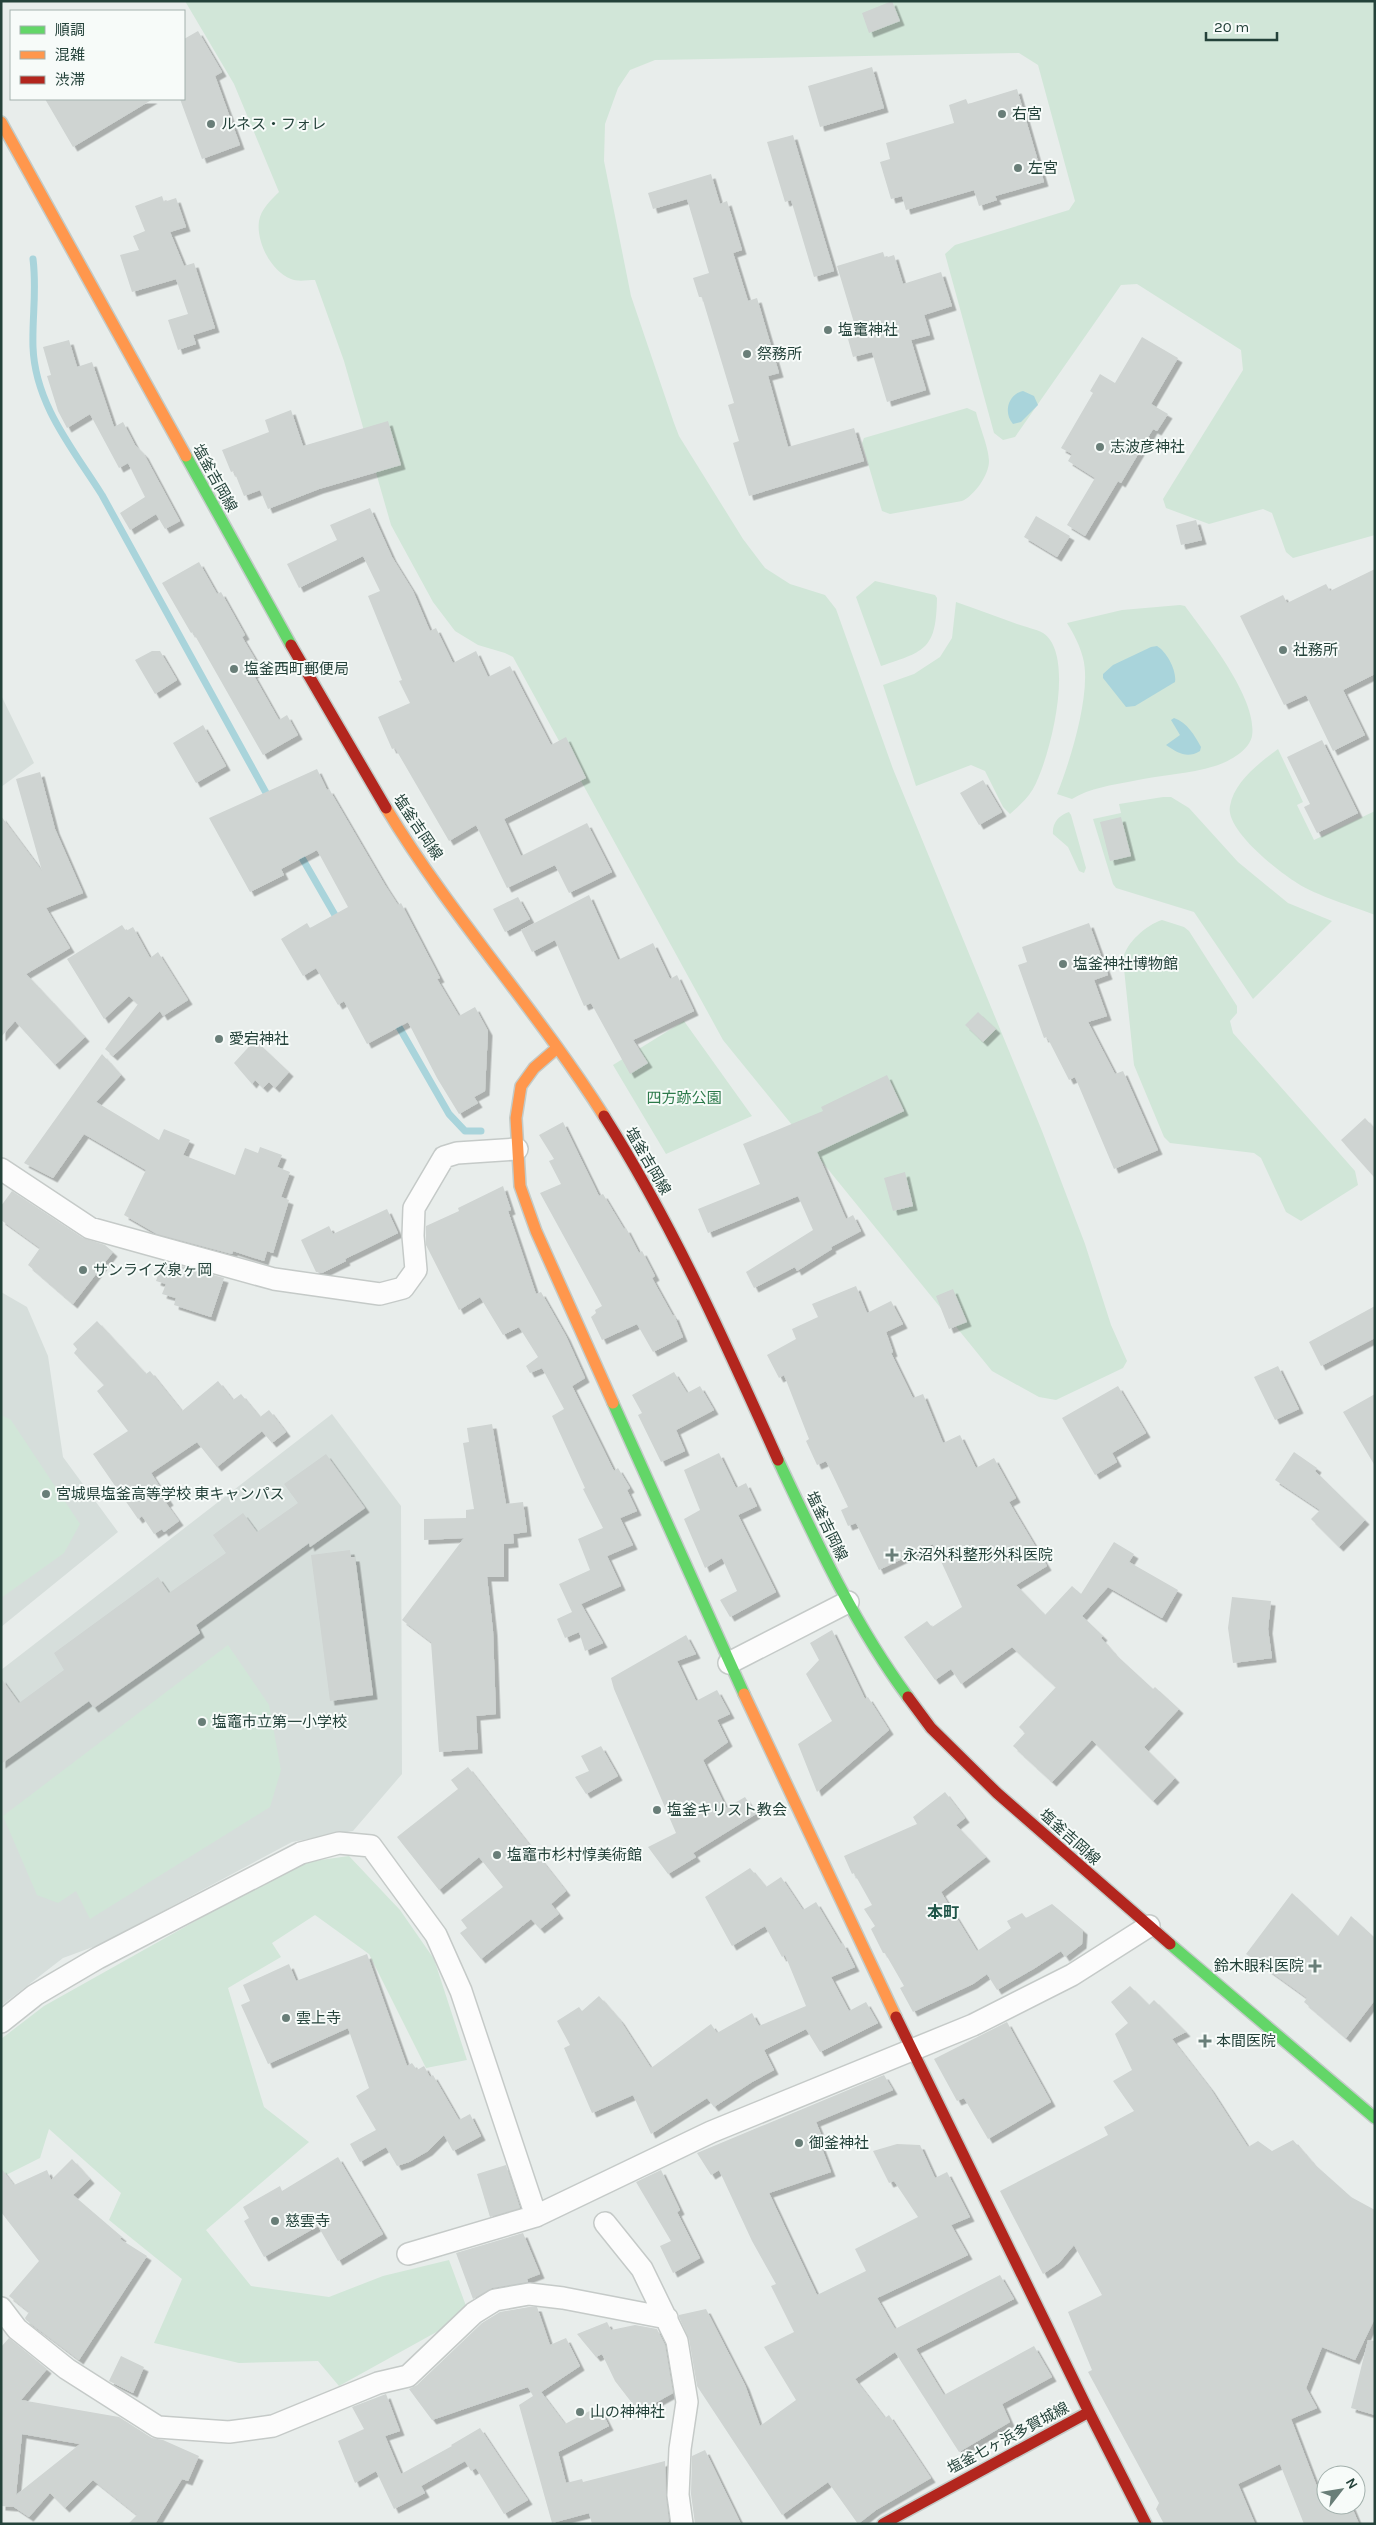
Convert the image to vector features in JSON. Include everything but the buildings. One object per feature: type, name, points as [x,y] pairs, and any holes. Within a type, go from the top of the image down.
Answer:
[{"type":"main road","name":"塩釜吉岡線","points":[[1,122],[328,712],[392,818],[491,960],[588,1090],[636,1166],[691,1269],[794,1494],[848,1602],[886,1668],[931,1728],[997,1793],[1148,1926],[1375,2118]]},
{"type":"main road","points":[[557,1048],[534,1068],[521,1086],[516,1118],[520,1186],[536,1231],[729,1663],[912,2050],[1089,2412]]},
{"type":"main road","name":"塩釜七ヶ浜多賀城線","points":[[883,2524],[1089,2412],[1146,2524]]},
{"type":"street","points":[[1,1169],[90,1228],[274,1279],[380,1294],[403,1288],[416,1270],[413,1236],[414,1208],[444,1157],[457,1153],[481,1153],[517,1148]]},
{"type":"street","points":[[729,1663],[848,1602]]},
{"type":"street","points":[[1,2022],[35,1995],[104,1954],[301,1853],[339,1843],[371,1846],[436,1935],[461,1991],[536,2216]]},
{"type":"street","points":[[408,2254],[536,2216],[711,2132],[973,2026],[1072,1975],[1148,1926]]},
{"type":"street","points":[[605,2223],[642,2269],[667,2318],[676,2341],[687,2402],[680,2449],[678,2495],[682,2524]]},
{"type":"street","points":[[1,2308],[18,2329],[68,2369],[158,2427],[229,2432],[273,2426],[378,2383],[408,2376],[474,2314],[495,2300],[529,2294],[667,2318]]},
{"type":"shaded area","points":[[1,695],[34,763],[1,787]]},
{"type":"shaded area","name":"宮城県塩釜高等学校 東キャンパス","points":[[1,1292],[27,1307],[48,1356],[63,1457],[118,1532],[1,1627]]},
{"type":"shaded area","name":"塩竈市立第一小学校","points":[[332,1414],[401,1506],[402,1774],[353,1831],[292,1842],[101,1944],[63,1958],[1,2006],[1,1670]]},
{"type":"green space","points":[[185,1],[1375,1],[1375,535],[1293,558],[1286,552],[1272,513],[1263,509],[1209,524],[1166,508],[1163,499],[1243,370],[1241,350],[1137,284],[1121,285],[1015,437],[1003,440],[994,433],[945,254],[955,245],[1069,210],[1075,201],[1038,65],[1019,53],[655,60],[630,70],[618,88],[605,124],[604,161],[631,296],[679,436],[743,539],[765,568],[790,584],[825,595],[836,609],[893,769],[1042,1131],[1085,1244],[1111,1325],[1127,1361],[1123,1368],[1056,1400],[1039,1397],[992,1371],[723,1040],[513,657],[478,645],[455,631],[433,602],[391,525],[344,361],[315,280],[299,281],[291,279],[277,270],[266,255],[260,238],[259,221],[264,209],[279,192],[234,84]]},
{"type":"green space","points":[[967,408],[976,412],[989,456],[984,478],[976,490],[962,501],[890,514],[882,511],[862,443],[864,438]]},
{"type":"green space","points":[[875,581],[935,595],[937,598],[934,628],[931,638],[926,645],[909,656],[881,666],[856,597]]},
{"type":"green space","points":[[956,602],[1043,633],[1053,645],[1058,663],[1057,709],[1046,756],[1033,789],[1010,814],[1003,807],[985,771],[971,765],[916,786],[883,685],[914,674],[940,657],[952,638]]},
{"type":"green space","points":[[1185,606],[1205,633],[1239,686],[1252,721],[1252,736],[1247,746],[1232,759],[1205,769],[1109,786],[1086,792],[1072,799],[1057,794],[1073,746],[1085,689],[1083,658],[1067,623],[1122,610]]},
{"type":"green space","points":[[1278,749],[1303,802],[1297,805],[1314,840],[1375,811],[1375,915],[1324,896],[1297,883],[1254,849],[1236,826],[1231,816],[1230,806],[1232,797],[1248,774]]},
{"type":"green space","points":[[1171,797],[1189,808],[1238,862],[1288,903],[1332,921],[1253,999],[1194,912],[1116,888],[1113,884],[1093,819],[1121,813],[1119,804]]},
{"type":"green space","points":[[1069,812],[1086,868],[1084,873],[1079,871],[1068,847],[1053,834],[1057,820]]},
{"type":"green space","points":[[1162,920],[1184,927],[1189,931],[1237,1006],[1237,1013],[1230,1021],[1233,1033],[1355,1171],[1358,1185],[1301,1221],[1286,1212],[1261,1158],[1254,1153],[1170,1143],[1164,1137],[1134,1065],[1123,959],[1132,941],[1143,930]]},
{"type":"green space","name":"四方跡公園","points":[[684,1021],[752,1116],[666,1154],[613,1065]]},
{"type":"green space","points":[[1,1415],[11,1420],[80,1524],[64,1553],[1,1598]]},
{"type":"green space","points":[[228,1645],[269,1705],[281,1770],[270,1807],[90,1919],[76,1891],[58,1903],[37,1895],[3,1816]]},
{"type":"green space","points":[[349,1856],[400,1910],[434,1959],[467,2060],[426,2068],[369,1954],[315,1915],[272,1943],[281,1957],[228,1988],[264,2107],[309,2142],[206,2230],[251,2286],[329,2297],[383,2276],[449,2260],[469,2314],[339,2386],[318,2361],[239,2363],[154,2343],[182,2279],[109,2220],[121,2193],[49,2129],[40,2158],[4,2176],[1,2173],[1,2039],[44,2006],[299,1863]]},
{"type":"water","points":[[1023,391],[1034,396],[1038,405],[1021,422],[1013,424],[1008,415],[1009,404],[1014,396]]},
{"type":"water","points":[[1157,646],[1170,662],[1175,682],[1135,706],[1126,707],[1103,678],[1103,674],[1113,665]]},
{"type":"water","points":[[1174,718],[1190,730],[1201,747],[1200,751],[1187,755],[1179,753],[1166,745],[1180,735],[1171,720]]},
{"type":"waterway","points":[[33,259],[35,282],[33,347],[35,368],[48,407],[68,443],[102,495],[270,800]]},
{"type":"waterway","points":[[298,851],[339,922]]},
{"type":"waterway","points":[[395,1020],[449,1114],[465,1131],[481,1131]]},
{"type":"traffic: fast","points":[[186,456],[291,645]]},
{"type":"traffic: fast","points":[[613,1403],[744,1694]]},
{"type":"traffic: fast","points":[[778,1460],[837,1582],[870,1641],[908,1697]]},
{"type":"traffic: fast","points":[[1170,1944],[1375,2118]]},
{"type":"traffic: slow","points":[[1,122],[186,456]]},
{"type":"traffic: slow","points":[[386,808],[438,887],[551,1038],[604,1116]]},
{"type":"traffic: slow","points":[[557,1048],[534,1068],[521,1086],[516,1118],[520,1186],[536,1231],[613,1403]]},
{"type":"traffic: slow","points":[[744,1694],[896,2017]]},
{"type":"traffic: jam","points":[[291,645],[386,808]]},
{"type":"traffic: jam","points":[[604,1116],[653,1199],[697,1285],[778,1460]]},
{"type":"traffic: jam","points":[[908,1697],[931,1728],[997,1793],[1170,1944]]},
{"type":"traffic: jam","points":[[896,2017],[1089,2412]]},
{"type":"traffic: jam","points":[[883,2524],[1089,2412],[1146,2524]]},
{"type":"place","name":"右宮","points":[[1002,114]]},
{"type":"place","name":"ルネス・フォレ","points":[[211,124]]},
{"type":"place","name":"左宮","points":[[1018,168]]},
{"type":"place","name":"塩竃神社","points":[[828,330]]},
{"type":"place","name":"祭務所","points":[[747,354]]},
{"type":"place","name":"志波彦神社","points":[[1100,447]]},
{"type":"place","name":"社務所","points":[[1283,650]]},
{"type":"place","name":"塩釜西町郵便局","points":[[234,669]]},
{"type":"place","name":"塩釜神社博物館","points":[[1063,964]]},
{"type":"place","name":"愛宕神社","points":[[219,1039]]},
{"type":"place","name":"サンライズ泉ヶ岡","points":[[83,1270]]},
{"type":"place","name":"宮城県塩釜高等学校 東キャンパス","points":[[46,1494]]},
{"type":"place","name":"永沼外科整形外科医院","points":[[892,1555]]},
{"type":"place","name":"塩竈市立第一小学校","points":[[202,1722]]},
{"type":"place","name":"塩釜キリスト教会","points":[[657,1810]]},
{"type":"place","name":"塩竈市杉村惇美術館","points":[[497,1855]]},
{"type":"place","name":"鈴木眼科医院","points":[[1315,1966]]},
{"type":"place","name":"雲上寺","points":[[286,2018]]},
{"type":"place","name":"本間医院","points":[[1205,2041]]},
{"type":"place","name":"御釜神社","points":[[799,2143]]},
{"type":"place","name":"慈雲寺","points":[[275,2221]]},
{"type":"place","name":"山の神神社","points":[[580,2412]]},
{"type":"district","name":"本町","points":[[943,1912]]}]
